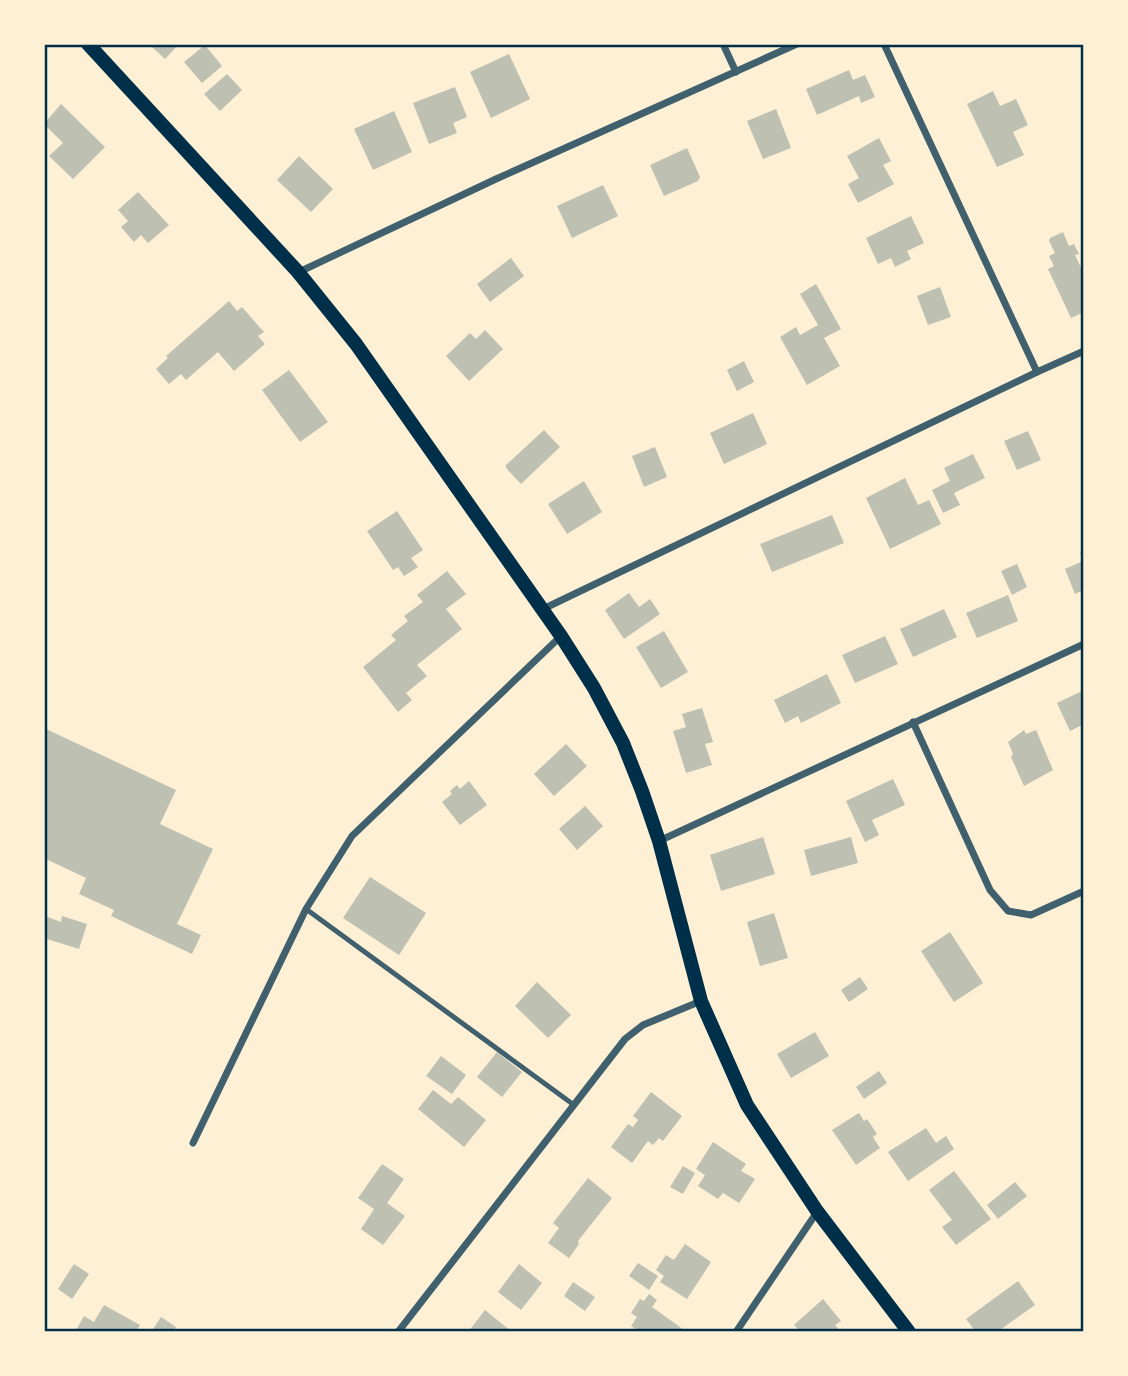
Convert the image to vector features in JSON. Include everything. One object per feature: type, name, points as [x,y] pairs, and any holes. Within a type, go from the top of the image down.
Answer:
[{"type":"main road","points":[[88,44],[298,272],[356,344],[561,636],[594,688],[623,743],[659,841],[701,1001],[747,1105],[817,1211],[909,1332]]},
{"type":"street","points":[[723,44],[736,72]]},
{"type":"street","points":[[298,272],[496,179],[797,44]]},
{"type":"street","points":[[884,44],[1037,372]]},
{"type":"street","points":[[542,610],[1084,351]]},
{"type":"street","points":[[193,1143],[306,909],[352,836],[561,636]]},
{"type":"street","points":[[659,841],[1084,644]]},
{"type":"street","points":[[913,722],[990,890],[1008,911],[1031,915],[1084,891]]},
{"type":"street","points":[[398,1332],[574,1104],[634,1031],[701,1001]]},
{"type":"street","points":[[736,1332],[817,1211]]},
{"type":"lane","points":[[306,909],[574,1104]]},
{"type":"building","points":[[149,44],[179,44],[165,59]]},
{"type":"building","points":[[205,45],[222,66],[202,83],[184,62]]},
{"type":"building","points":[[509,54],[530,99],[491,118],[470,72]]},
{"type":"building","points":[[849,70],[853,80],[865,75],[875,97],[861,103],[859,96],[817,115],[806,89]]},
{"type":"building","points":[[227,74],[242,90],[220,111],[204,94]]},
{"type":"building","points":[[455,87],[467,117],[453,123],[457,133],[429,144],[413,103]]},
{"type":"building","points":[[993,91],[1000,106],[1016,99],[1028,125],[1013,132],[1024,155],[997,167],[967,104]]},
{"type":"building","points":[[61,104],[105,147],[73,179],[49,156],[63,143],[44,124]]},
{"type":"building","points":[[776,109],[791,148],[763,159],[747,121]]},
{"type":"building","points":[[394,111],[412,152],[373,170],[354,129]]},
{"type":"building","points":[[879,138],[891,161],[883,165],[894,184],[858,203],[848,184],[859,178],[847,156]]},
{"type":"building","points":[[687,148],[700,177],[698,181],[664,196],[650,165]]},
{"type":"building","points":[[299,156],[333,189],[311,212],[277,180]]},
{"type":"building","points":[[603,185],[618,216],[572,238],[557,206]]},
{"type":"building","points":[[138,192],[169,225],[148,243],[141,235],[134,242],[121,227],[128,221],[118,210]]},
{"type":"building","points":[[911,216],[924,243],[907,251],[911,259],[895,267],[891,258],[878,264],[866,238]]},
{"type":"building","points":[[1063,232],[1069,246],[1074,244],[1079,254],[1075,255],[1084,274],[1084,312],[1071,318],[1048,269],[1054,266],[1049,256],[1055,253],[1050,238]]},
{"type":"building","points":[[511,258],[524,276],[490,302],[477,284]]},
{"type":"building","points":[[816,284],[841,329],[824,338],[840,366],[807,385],[780,337],[796,327],[800,335],[818,325],[800,294]]},
{"type":"building","points":[[940,287],[951,317],[928,325],[917,296]]},
{"type":"building","points":[[229,301],[237,311],[242,307],[264,332],[258,336],[265,344],[234,371],[218,352],[186,380],[181,374],[169,384],[156,369],[168,358],[166,356]]},
{"type":"building","points":[[485,330],[503,349],[469,381],[446,356],[470,333],[476,339]]},
{"type":"building","points":[[744,361],[754,382],[737,391],[727,370]]},
{"type":"building","points":[[289,370],[328,422],[300,442],[262,390]]},
{"type":"building","points":[[753,413],[767,444],[724,464],[710,433]]},
{"type":"building","points":[[544,430],[560,447],[521,484],[506,465]]},
{"type":"building","points":[[1028,431],[1041,460],[1017,470],[1004,441]]},
{"type":"building","points":[[655,447],[667,477],[644,487],[632,456]]},
{"type":"building","points":[[973,454],[985,478],[954,493],[960,505],[943,513],[932,490],[950,481],[944,468]]},
{"type":"building","points":[[905,478],[918,505],[929,500],[941,524],[890,549],[866,498]]},
{"type":"building","points":[[584,481],[602,512],[567,534],[548,504]]},
{"type":"building","points":[[397,511],[423,550],[411,558],[418,567],[404,576],[398,567],[393,570],[367,531]]},
{"type":"building","points":[[832,515],[844,543],[772,572],[760,544]]},
{"type":"building","points":[[1084,550],[1084,590],[1075,594],[1065,569],[1083,561],[1080,552]]},
{"type":"building","points":[[1017,564],[1027,587],[1012,595],[1001,571]]},
{"type":"building","points":[[447,571],[466,594],[446,609],[462,629],[417,665],[427,676],[406,693],[412,700],[398,712],[363,667],[396,640],[391,635],[408,621],[404,616],[423,602],[417,595]]},
{"type":"building","points":[[629,593],[639,607],[650,599],[660,614],[624,639],[605,610]]},
{"type":"building","points":[[1008,595],[1018,621],[977,638],[966,613]]},
{"type":"building","points":[[944,609],[957,637],[913,657],[900,629]]},
{"type":"building","points":[[664,631],[688,672],[661,688],[636,647]]},
{"type":"building","points":[[885,636],[898,664],[855,683],[842,655]]},
{"type":"building","points":[[827,674],[841,703],[801,723],[798,716],[785,723],[774,700]]},
{"type":"building","points":[[1084,690],[1084,724],[1070,731],[1057,703]]},
{"type":"building","points":[[702,708],[713,742],[705,744],[712,765],[686,773],[673,731],[686,727],[682,714]]},
{"type":"building","points":[[44,728],[176,790],[160,824],[213,849],[177,924],[201,935],[192,954],[111,916],[114,910],[79,894],[86,878],[44,858],[44,814],[47,807],[44,806]]},
{"type":"building","points":[[1024,730],[1026,734],[1036,730],[1053,770],[1024,786],[1011,757],[1013,754],[1008,742]]},
{"type":"building","points":[[566,744],[587,766],[554,796],[534,774]]},
{"type":"building","points":[[893,779],[905,805],[872,820],[879,835],[865,842],[846,801]]},
{"type":"building","points":[[469,781],[487,805],[460,825],[442,802],[452,794],[450,791],[457,785],[460,789]]},
{"type":"building","points":[[585,806],[603,826],[577,850],[559,829]]},
{"type":"building","points":[[763,837],[775,874],[721,891],[710,855]]},
{"type":"building","points":[[851,837],[858,863],[811,876],[804,850]]},
{"type":"building","points":[[370,877],[426,913],[399,955],[343,918]]},
{"type":"building","points":[[774,913],[788,958],[760,966],[747,922]]},
{"type":"building","points":[[45,916],[61,922],[62,916],[87,924],[79,949],[44,938]]},
{"type":"building","points":[[950,932],[983,983],[954,1002],[921,951]]},
{"type":"building","points":[[860,977],[868,989],[849,1002],[841,990]]},
{"type":"building","points":[[537,982],[571,1015],[548,1038],[515,1006]]},
{"type":"building","points":[[815,1032],[829,1056],[791,1078],[777,1054]]},
{"type":"building","points":[[497,1052],[522,1072],[502,1097],[477,1077]]},
{"type":"building","points":[[441,1056],[466,1075],[452,1094],[426,1076]]},
{"type":"building","points":[[879,1071],[887,1083],[864,1099],[856,1087]]},
{"type":"building","points":[[433,1090],[451,1104],[458,1097],[486,1120],[464,1147],[418,1109]]},
{"type":"building","points":[[651,1092],[682,1116],[663,1141],[659,1138],[653,1145],[648,1141],[632,1163],[611,1147],[628,1124],[633,1127],[638,1120],[633,1116]]},
{"type":"building","points":[[859,1113],[864,1121],[867,1119],[877,1134],[873,1137],[880,1148],[856,1165],[832,1130]]},
{"type":"building","points":[[926,1128],[936,1143],[946,1136],[954,1149],[908,1181],[888,1152]]},
{"type":"building","points":[[713,1142],[746,1164],[741,1171],[755,1179],[739,1203],[723,1193],[718,1199],[698,1186],[705,1175],[696,1169]]},
{"type":"building","points":[[382,1164],[404,1179],[387,1203],[405,1216],[383,1245],[361,1229],[374,1209],[358,1198]]},
{"type":"building","points":[[683,1166],[695,1173],[683,1194],[670,1187]]},
{"type":"building","points":[[954,1171],[991,1219],[956,1245],[942,1227],[952,1220],[929,1190]]},
{"type":"building","points":[[588,1178],[612,1198],[578,1241],[579,1244],[569,1258],[548,1243],[559,1228],[553,1223]]},
{"type":"building","points":[[1015,1182],[1027,1196],[998,1219],[987,1205]]},
{"type":"building","points":[[685,1244],[711,1262],[687,1299],[660,1282],[664,1276],[656,1270],[666,1255],[674,1260]]},
{"type":"building","points":[[638,1263],[658,1276],[649,1290],[629,1276]]},
{"type":"building","points":[[74,1264],[89,1274],[72,1299],[58,1289]]},
{"type":"building","points":[[519,1264],[542,1283],[521,1310],[498,1292]]},
{"type":"building","points":[[1018,1281],[1035,1305],[997,1332],[976,1332],[966,1319]]},
{"type":"building","points":[[573,1282],[595,1297],[585,1311],[564,1296]]},
{"type":"building","points":[[649,1294],[657,1300],[652,1307],[684,1330],[682,1332],[641,1332],[631,1326],[637,1317],[631,1313],[640,1299],[644,1301]]},
{"type":"building","points":[[823,1299],[841,1321],[835,1325],[841,1332],[801,1332],[794,1325]]},
{"type":"building","points":[[104,1305],[140,1325],[136,1332],[75,1332],[84,1316],[94,1322]]},
{"type":"building","points":[[485,1310],[511,1331],[468,1332]]},
{"type":"building","points":[[161,1317],[176,1327],[173,1332],[158,1332],[153,1329]]}]
